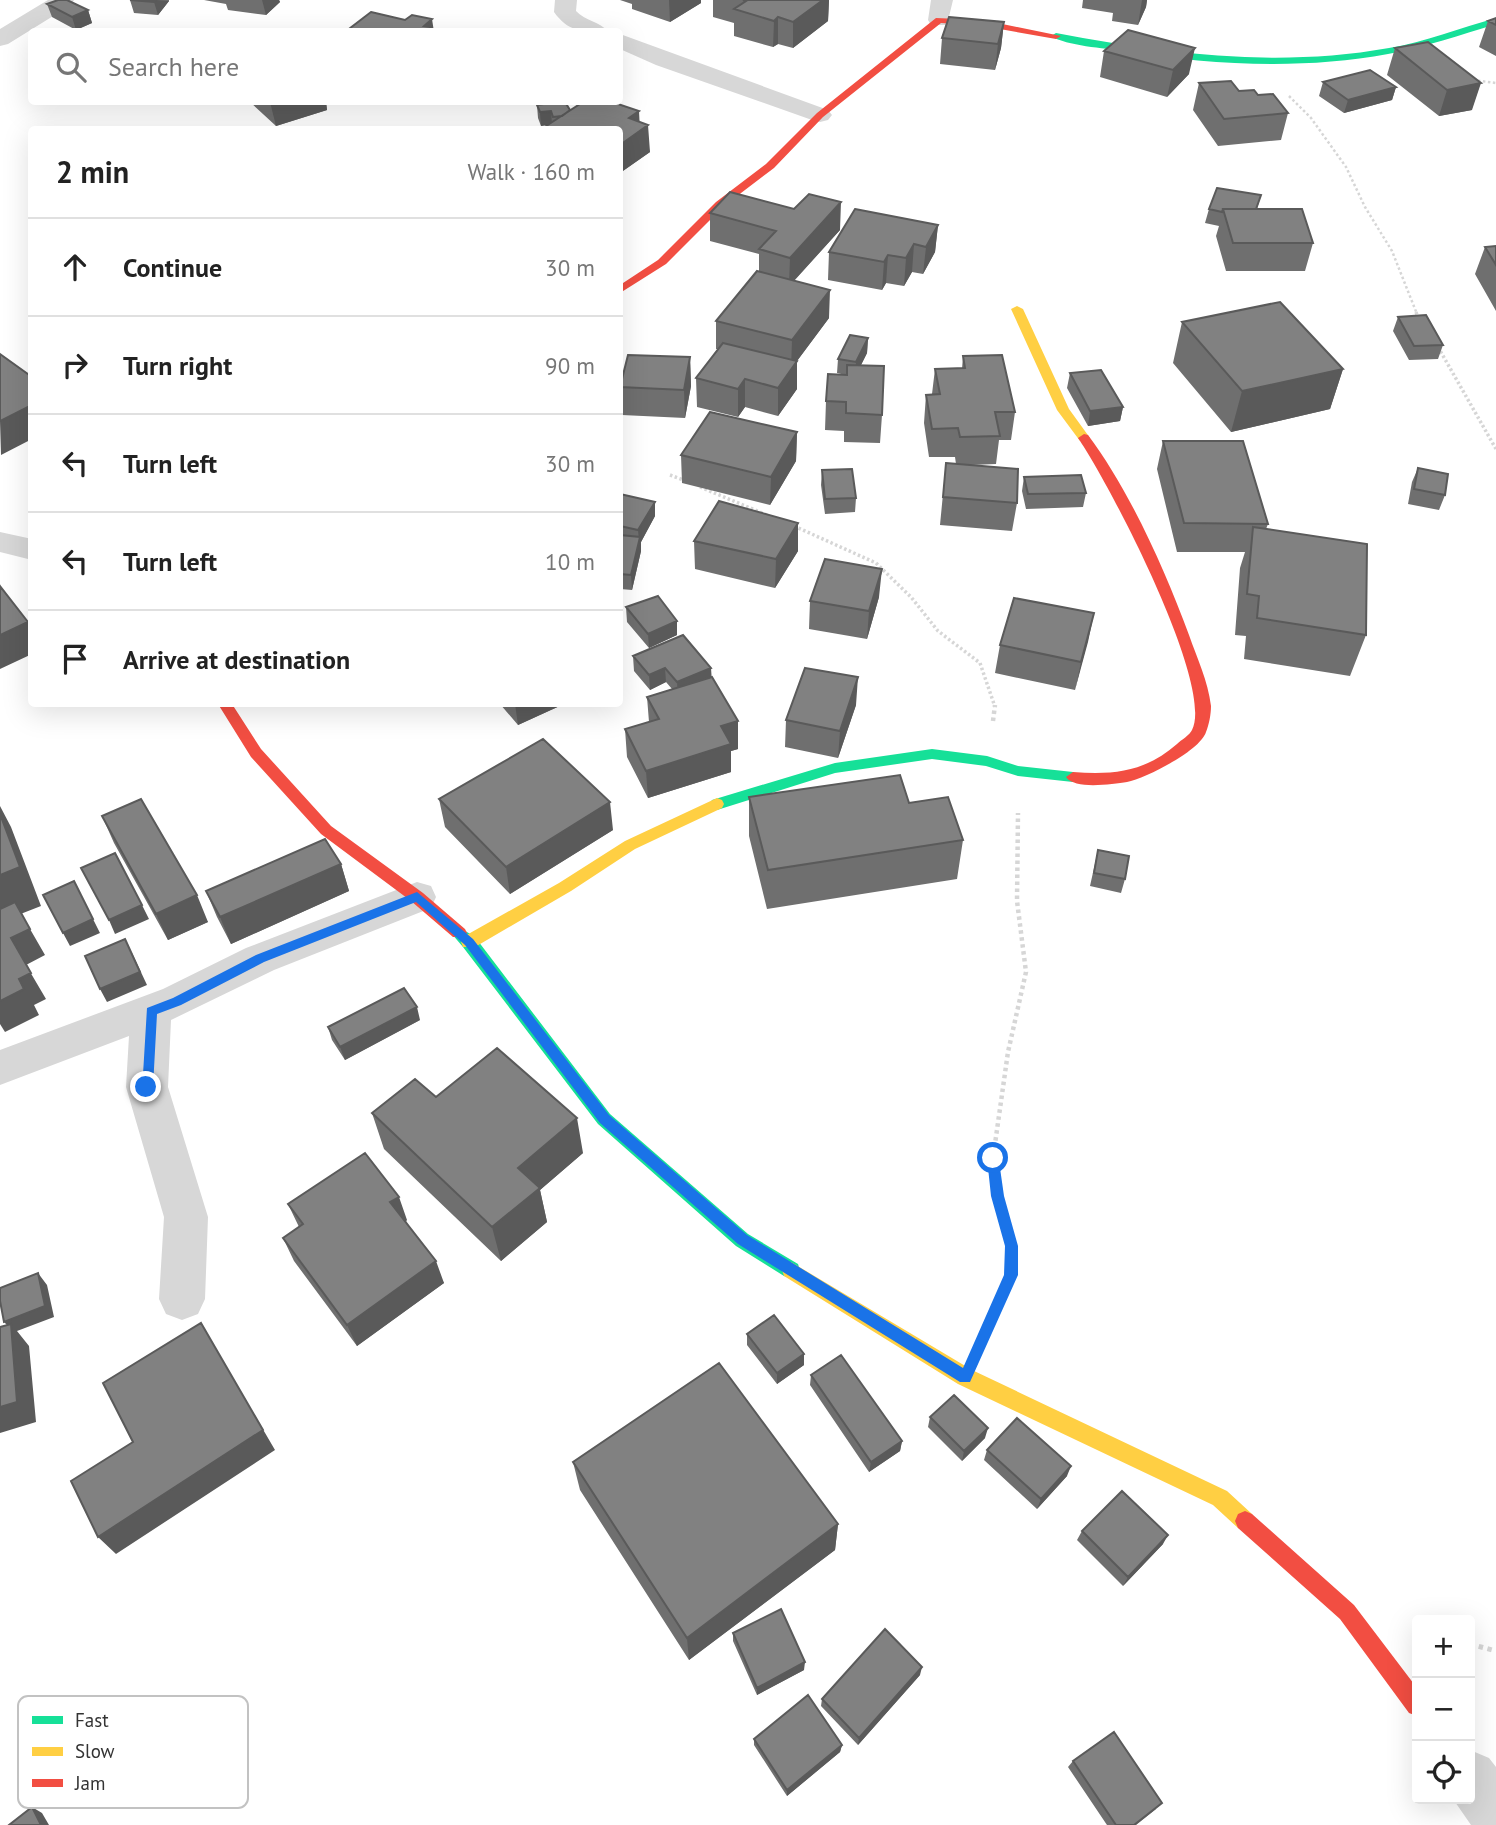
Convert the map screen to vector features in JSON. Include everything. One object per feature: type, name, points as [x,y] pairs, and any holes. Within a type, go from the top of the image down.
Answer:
[{"type":"street","points":[[0,39],[63,0]]},
{"type":"street","points":[[566,0],[565,12],[574,22],[588,28]]},
{"type":"street","points":[[623,288],[662,262],[720,204],[770,166],[820,115],[941,10],[981,22],[1111,46],[1251,59],[1338,58],[1374,54],[1427,42],[1496,21]]},
{"type":"street","points":[[623,42],[664,60],[820,115]]},
{"type":"street","points":[[469,942],[565,887],[630,845],[723,801],[835,768],[932,754],[987,761],[1018,771],[1104,780],[1139,774],[1177,752],[1199,733],[1204,709],[1199,682],[1161,578],[1099,458],[1063,410],[1017,309]]},
{"type":"street","points":[[0,542],[28,549]]},
{"type":"street","points":[[227,707],[256,754],[326,830],[417,897],[469,942],[604,1119],[742,1240],[965,1377],[1220,1498],[1347,1612],[1412,1698]]},
{"type":"street","points":[[0,1068],[177,1001],[260,959],[417,897]]},
{"type":"street","points":[[151,1011],[146,1087],[186,1217],[183,1298]]},
{"type":"street","points":[[1475,1784],[1496,1814]]},
{"type":"path","points":[[1251,59],[1311,118],[1346,167],[1365,207],[1392,251],[1419,321]]},
{"type":"path","points":[[1434,342],[1449,363],[1496,449]]},
{"type":"path","points":[[670,475],[769,516]]},
{"type":"path","points":[[782,521],[876,563],[911,597],[938,631],[980,663],[995,704],[987,761]]},
{"type":"path","points":[[965,1377],[1011,1275],[1012,1246],[997,1196],[993,1158],[1004,1075],[1026,972],[1017,901],[1018,771]]},
{"type":"path","points":[[1475,1645],[1496,1651]]},
{"type":"building","points":[[67,0],[88,10],[72,17],[47,4]]},
{"type":"building","points":[[743,0],[823,0],[793,22],[778,17],[774,21],[734,9],[746,1]]},
{"type":"building","points":[[371,12],[405,20],[412,15],[432,19],[424,26],[429,28],[350,28]]},
{"type":"building","points":[[949,17],[1004,22],[998,44],[942,38]]},
{"type":"building","points":[[1128,30],[1195,48],[1173,70],[1104,51]]},
{"type":"building","points":[[1428,42],[1481,83],[1447,90],[1395,48]]},
{"type":"building","points":[[1370,70],[1396,87],[1348,100],[1323,82]]},
{"type":"building","points":[[1231,81],[1239,91],[1254,90],[1258,95],[1273,94],[1288,113],[1224,119],[1199,83]]},
{"type":"building","points":[[537,105],[567,105],[570,110],[562,116],[553,117],[551,111],[540,112]]},
{"type":"building","points":[[578,105],[621,105],[639,111],[629,118],[648,125],[623,143],[623,126],[546,126]]},
{"type":"building","points":[[1217,188],[1261,195],[1256,209],[1223,209],[1222,212],[1209,209]]},
{"type":"building","points":[[730,192],[794,209],[809,194],[841,202],[790,258],[759,249],[776,231],[710,213]]},
{"type":"building","points":[[855,209],[938,225],[926,247],[914,244],[906,258],[888,255],[884,262],[829,252]]},
{"type":"building","points":[[1223,209],[1302,209],[1313,243],[1233,243]]},
{"type":"building","points":[[1496,246],[1496,265],[1485,247]]},
{"type":"building","points":[[757,271],[830,290],[792,340],[716,321]]},
{"type":"building","points":[[1280,302],[1343,369],[1242,391],[1182,322]]},
{"type":"building","points":[[1426,315],[1443,345],[1414,346],[1398,317]]},
{"type":"building","points":[[850,335],[868,338],[856,362],[838,359]]},
{"type":"building","points":[[723,343],[797,361],[778,388],[745,379],[738,389],[696,378]]},
{"type":"building","points":[[0,354],[28,374],[28,407],[0,421]]},
{"type":"building","points":[[628,355],[690,357],[684,390],[623,387]]},
{"type":"building","points":[[1002,355],[1015,412],[995,412],[1000,436],[960,437],[958,428],[932,429],[926,395],[940,394],[935,369],[965,368],[963,356]]},
{"type":"building","points":[[847,365],[884,366],[882,415],[846,413],[846,402],[826,401],[828,374],[847,375]]},
{"type":"building","points":[[1101,370],[1123,407],[1090,411],[1070,373]]},
{"type":"building","points":[[710,412],[797,432],[771,477],[681,455]]},
{"type":"building","points":[[1163,441],[1243,441],[1268,524],[1184,523]]},
{"type":"building","points":[[946,463],[1018,469],[1017,503],[943,497]]},
{"type":"building","points":[[1418,468],[1448,474],[1445,495],[1414,489]]},
{"type":"building","points":[[852,469],[856,498],[825,499],[822,470]]},
{"type":"building","points":[[1081,475],[1086,493],[1028,494],[1024,477]]},
{"type":"building","points":[[623,495],[655,502],[638,530],[623,527]]},
{"type":"building","points":[[719,501],[798,523],[776,559],[694,541]]},
{"type":"building","points":[[1253,527],[1367,544],[1366,635],[1257,618],[1259,596],[1247,594]]},
{"type":"building","points":[[623,535],[640,537],[631,575],[623,574]]},
{"type":"building","points":[[825,559],[882,569],[869,611],[810,601]]},
{"type":"building","points":[[0,586],[28,622],[0,635]]},
{"type":"building","points":[[658,596],[677,621],[648,634],[626,607]]},
{"type":"building","points":[[1014,598],[1094,613],[1081,662],[1000,645]]},
{"type":"building","points":[[683,635],[711,668],[677,682],[665,668],[649,675],[633,656]]},
{"type":"building","points":[[805,668],[858,677],[840,731],[786,720]]},
{"type":"building","points":[[712,677],[738,721],[721,726],[731,744],[646,771],[625,729],[659,719],[647,697]]},
{"type":"building","points":[[543,739],[610,802],[506,867],[439,799]]},
{"type":"building","points":[[900,775],[909,803],[948,797],[963,840],[768,870],[749,797]]},
{"type":"building","points":[[141,799],[197,895],[156,914],[102,816]]},
{"type":"building","points":[[0,814],[20,867],[0,875]]},
{"type":"building","points":[[325,839],[341,864],[220,917],[206,891]]},
{"type":"building","points":[[1098,850],[1129,856],[1125,879],[1094,873]]},
{"type":"building","points":[[115,853],[142,905],[109,920],[81,868]]},
{"type":"building","points":[[74,881],[93,919],[63,933],[43,895]]},
{"type":"building","points":[[15,902],[30,929],[11,938],[31,973],[19,979],[24,989],[0,1001],[0,909]]},
{"type":"building","points":[[125,939],[140,972],[100,989],[85,956]]},
{"type":"building","points":[[404,988],[417,1007],[340,1047],[328,1027]]},
{"type":"building","points":[[497,1048],[577,1118],[518,1168],[540,1188],[492,1227],[372,1113],[415,1079],[436,1097]]},
{"type":"building","points":[[365,1153],[399,1197],[390,1202],[436,1261],[347,1325],[283,1238],[303,1224],[288,1204]]},
{"type":"building","points":[[38,1273],[45,1306],[4,1322],[0,1288]]},
{"type":"building","points":[[774,1315],[804,1354],[777,1373],[747,1334]]},
{"type":"building","points":[[201,1323],[263,1430],[98,1537],[71,1481],[133,1442],[103,1383]]},
{"type":"building","points":[[11,1324],[17,1402],[0,1407],[0,1327]]},
{"type":"building","points":[[841,1355],[902,1441],[871,1462],[811,1375]]},
{"type":"building","points":[[719,1363],[838,1524],[687,1638],[573,1462]]},
{"type":"building","points":[[954,1395],[988,1428],[964,1451],[930,1417]]},
{"type":"building","points":[[1017,1418],[1071,1466],[1041,1499],[987,1450]]},
{"type":"building","points":[[1122,1491],[1168,1535],[1128,1577],[1082,1531]]},
{"type":"building","points":[[781,1609],[805,1662],[757,1688],[733,1633]]},
{"type":"building","points":[[885,1629],[922,1667],[859,1738],[822,1699]]},
{"type":"building","points":[[808,1695],[842,1745],[787,1790],[754,1739]]},
{"type":"building","points":[[1114,1732],[1162,1803],[1134,1825],[1116,1825],[1073,1761]]},
{"type":"building","points":[[32,1808],[41,1825],[9,1825]]},
{"type":"traffic: fast","points":[[1056,36],[1179,56],[1222,60],[1306,61],[1389,51],[1496,21]]},
{"type":"traffic: fast","points":[[717,804],[835,768],[932,754],[987,761],[1018,771],[1073,777]]},
{"type":"traffic: fast","points":[[459,933],[469,942],[604,1119],[742,1240],[791,1270]]},
{"type":"traffic: slow","points":[[1017,309],[1063,410],[1084,438]]},
{"type":"traffic: slow","points":[[469,942],[565,887],[630,845],[717,804]]},
{"type":"traffic: slow","points":[[791,1270],[965,1377],[1220,1498],[1245,1521]]},
{"type":"traffic: jam","points":[[623,288],[662,262],[720,204],[770,166],[820,115],[939,20],[983,23],[1056,36]]},
{"type":"traffic: jam","points":[[1073,777],[1104,780],[1139,774],[1177,752],[1199,733],[1204,709],[1199,682],[1161,578],[1099,458],[1084,438]]},
{"type":"traffic: jam","points":[[227,707],[256,753],[326,830],[417,897],[459,933]]},
{"type":"traffic: jam","points":[[1245,1521],[1347,1612],[1412,1698]]},
{"type":"route","points":[[146,1087],[151,1011],[177,1001],[260,959],[417,897],[469,942],[604,1119],[742,1240],[965,1377],[1011,1275],[1012,1246],[997,1196],[993,1158]]}]
